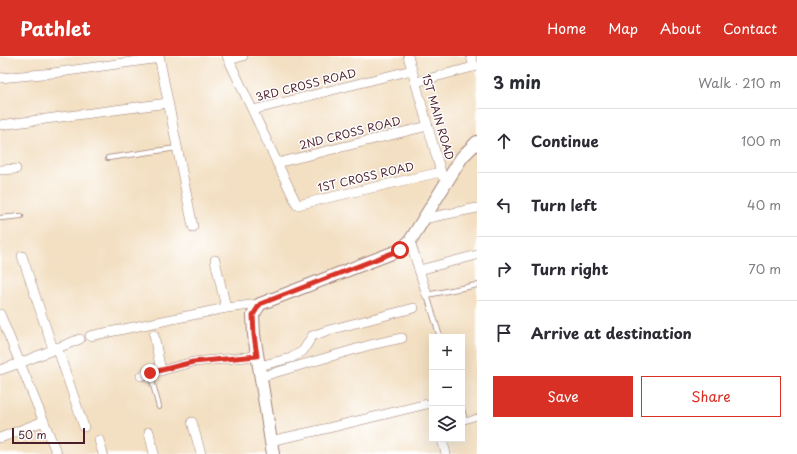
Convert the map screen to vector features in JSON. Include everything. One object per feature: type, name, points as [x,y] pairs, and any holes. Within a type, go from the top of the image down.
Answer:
[{"type":"street","points":[[242,56],[228,58],[277,162]]},
{"type":"street","name":"1ST MAIN ROAD","points":[[408,56],[444,185]]},
{"type":"street","points":[[416,82],[476,66],[471,56]]},
{"type":"street","points":[[0,78],[53,73],[159,57],[193,227]]},
{"type":"street","name":"3RD CROSS ROAD","points":[[253,110],[412,70]]},
{"type":"street","points":[[0,125],[168,103]]},
{"type":"street","name":"2ND CROSS ROAD","points":[[277,162],[428,126]]},
{"type":"street","points":[[90,336],[226,308],[260,304],[400,250],[410,241],[462,157],[477,142]]},
{"type":"street","name":"1ST CROSS ROAD","points":[[277,162],[297,205],[441,172]]},
{"type":"street","points":[[0,170],[16,169]]},
{"type":"street","points":[[423,219],[477,208]]},
{"type":"street","points":[[410,241],[427,295]]},
{"type":"street","points":[[419,270],[477,255]]},
{"type":"street","points":[[22,256],[84,427]]},
{"type":"street","points":[[215,260],[226,308]]},
{"type":"street","points":[[260,304],[253,315],[254,335],[273,454]]},
{"type":"street","points":[[258,366],[291,358],[303,352],[312,336],[329,330],[414,308]]},
{"type":"street","points":[[0,314],[57,454]]},
{"type":"street","points":[[154,335],[161,371]]},
{"type":"street","points":[[146,375],[193,362],[258,366],[402,338]]},
{"type":"street","points":[[0,370],[80,339]]},
{"type":"street","points":[[270,440],[320,430],[427,404]]},
{"type":"street","points":[[0,438],[44,421]]},
{"type":"street","points":[[192,422],[201,454]]},
{"type":"street","points":[[149,432],[154,454]]},
{"type":"street","points":[[99,440],[103,454]]},
{"type":"street","points":[[443,442],[446,454]]},
{"type":"lane","points":[[108,158],[177,148]]},
{"type":"lane","points":[[0,218],[21,216]]},
{"type":"lane","points":[[439,334],[427,295],[477,285]]},
{"type":"lane","points":[[146,375],[159,407]]},
{"type":"lane","points":[[465,421],[477,418]]},
{"type":"route","points":[[150,373],[193,362],[257,356],[253,315],[260,304],[400,250]]}]
